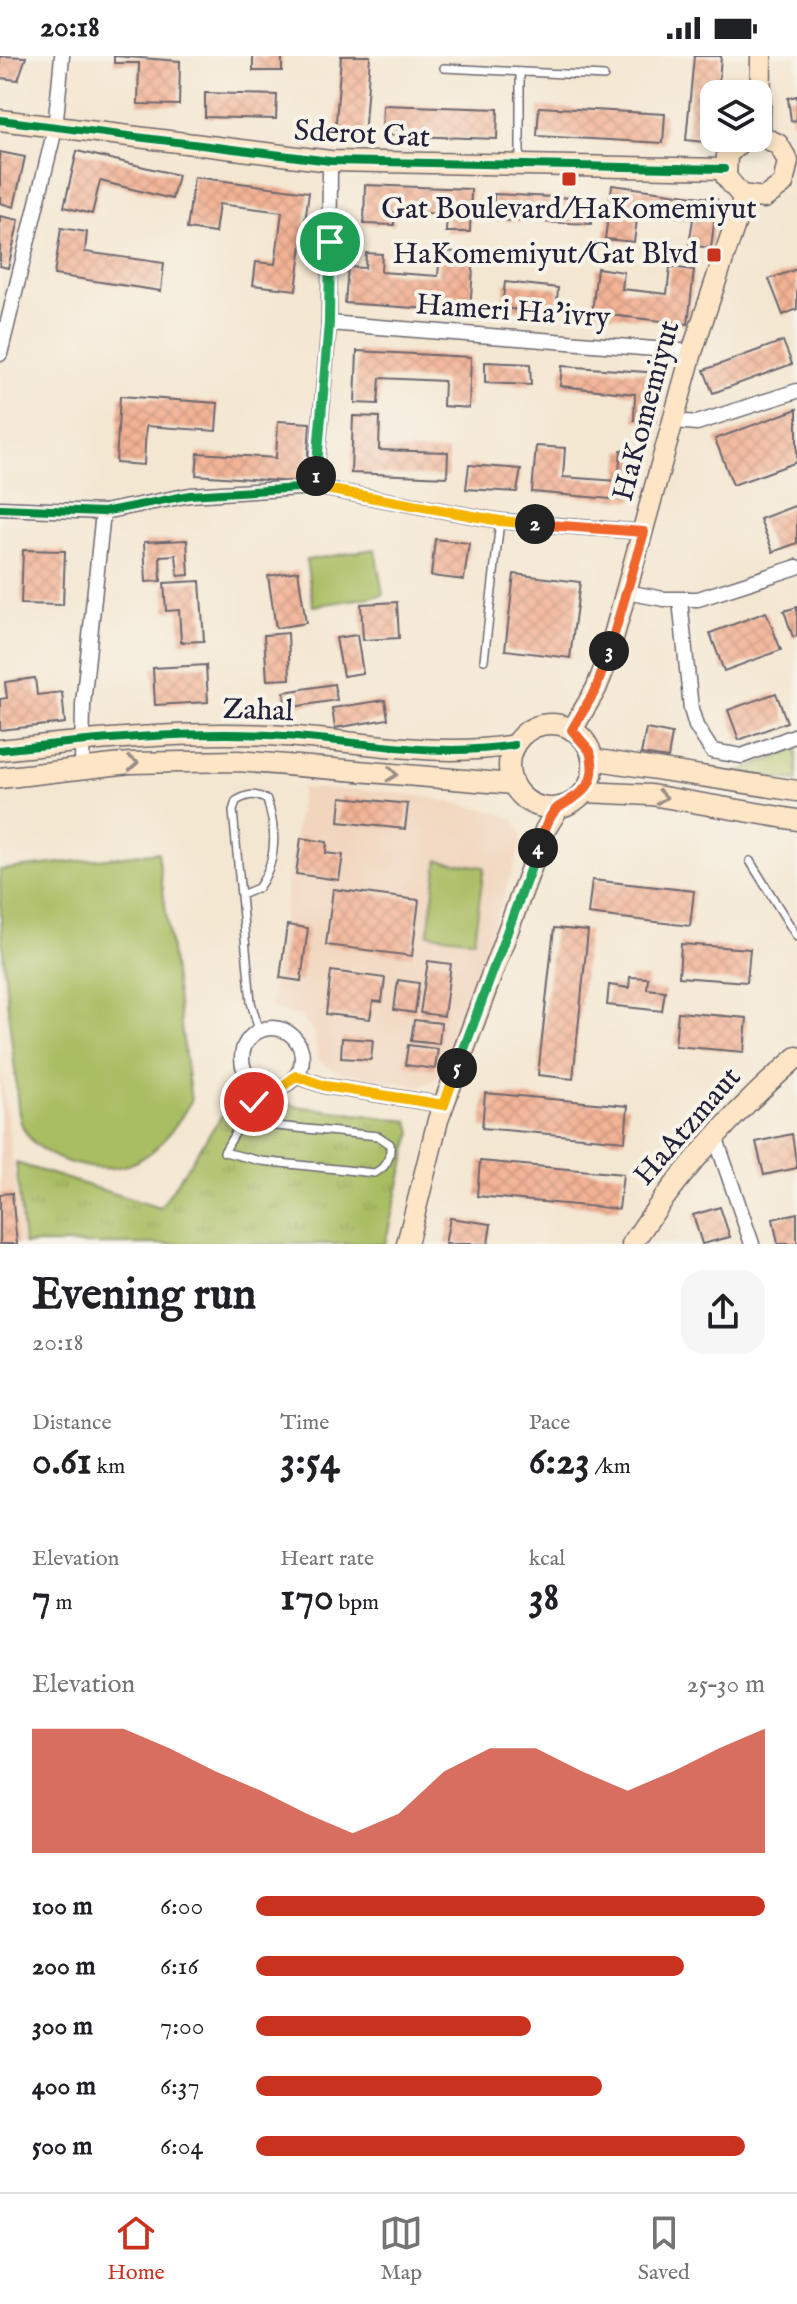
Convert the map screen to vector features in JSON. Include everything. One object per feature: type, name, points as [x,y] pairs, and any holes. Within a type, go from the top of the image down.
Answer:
[{"type":"street","points":[[0,354],[5,304],[55,129],[62,56]]},
{"type":"street","points":[[759,80],[761,56]]},
{"type":"street","name":"Sderot Gat","points":[[0,120],[330,161],[724,169]]},
{"type":"street","points":[[729,152],[724,169],[732,187],[744,197],[764,198],[778,191],[792,161],[778,144],[772,142]]},
{"type":"street","points":[[315,487],[329,323],[330,161]]},
{"type":"street","name":"HaKomemiyut","points":[[572,730],[596,689],[644,532],[692,352],[744,197]]},
{"type":"street","name":"Hameri Ha'ivry","points":[[329,323],[692,352]]},
{"type":"street","points":[[675,421],[697,423],[797,391]]},
{"type":"street","points":[[0,508],[103,512],[190,495],[315,487],[500,521],[644,532]]},
{"type":"street","points":[[82,768],[103,512]]},
{"type":"street","points":[[626,592],[680,600],[698,599],[797,567]]},
{"type":"street","points":[[680,600],[691,709],[696,726],[712,751],[742,756],[797,735]]},
{"type":"street","points":[[407,1244],[444,1105],[538,848],[559,807],[584,792],[590,782],[592,759],[586,743],[572,730],[557,724],[540,725],[525,733],[514,745],[508,765],[520,792],[537,817],[538,848]]},
{"type":"street","name":"Zahal","points":[[0,750],[82,741],[216,733],[460,752],[514,745]]},
{"type":"street","points":[[592,759],[797,791]]},
{"type":"street","name":"Zahal","points":[[0,778],[185,760],[238,761],[520,792]]},
{"type":"street","points":[[520,792],[536,805],[559,807]]},
{"type":"street","points":[[584,792],[651,795],[797,820]]},
{"type":"street","points":[[275,1029],[293,1038],[302,1056],[296,1076],[283,1086],[262,1087],[248,1078],[241,1059],[248,1040],[259,1031],[275,1029]]},
{"type":"street","name":"HaAtzmaut","points":[[632,1244],[659,1203],[715,1136],[755,1093],[797,1057]]},
{"type":"street","points":[[296,1076],[325,1086],[444,1105]]},
{"type":"street","points":[[715,1136],[752,1244]]},
{"type":"lane","points":[[444,68],[604,76]]},
{"type":"lane","points":[[520,72],[520,164]]},
{"type":"lane","points":[[484,660],[500,521]]},
{"type":"lane","points":[[241,895],[258,888],[272,862],[272,816],[267,800],[258,795],[246,795],[236,801],[233,811],[251,1002],[259,1031]]},
{"type":"lane","points":[[750,861],[797,937]]},
{"type":"lane","points":[[245,1117],[266,1125],[378,1136],[390,1144],[391,1152],[383,1170],[374,1173],[235,1157],[224,1152],[262,1087]]},
{"type":"shaded area","points":[[302,788],[369,790],[426,797],[494,811],[513,818],[521,831],[521,845],[445,1066],[436,1079],[419,1087],[333,1070],[318,1060],[314,1032],[300,1016],[270,1007]]},
{"type":"shaded area","points":[[0,1062],[23,1244],[0,1244]]},
{"type":"green space","points":[[375,549],[383,595],[313,606],[306,560]]},
{"type":"green space","points":[[797,749],[797,781],[727,776]]},
{"type":"green space","points":[[158,852],[191,1101],[165,1139],[143,1158],[115,1168],[76,1165],[54,1157],[35,1144],[20,1119],[4,970],[0,870]]},
{"type":"green space","points":[[438,860],[484,867],[474,940],[428,934]]},
{"type":"green space","points":[[240,1088],[296,1106],[408,1121],[412,1131],[385,1244],[24,1244],[16,1163],[160,1208]]},
{"type":"building","points":[[0,56],[26,57],[18,80],[0,78]]},
{"type":"building","points":[[114,56],[180,61],[179,105],[138,104],[139,63],[114,63]]},
{"type":"building","points":[[253,56],[282,56],[282,71],[253,71]]},
{"type":"building","points":[[341,56],[370,56],[364,137],[335,135]]},
{"type":"building","points":[[694,56],[721,56],[719,80],[700,80],[700,142],[686,140]]},
{"type":"building","points":[[205,93],[277,95],[276,119],[205,117]]},
{"type":"building","points":[[797,96],[797,120],[791,121],[788,98]]},
{"type":"building","points":[[383,105],[498,109],[497,139],[382,135]]},
{"type":"building","points":[[539,107],[665,114],[663,143],[537,136]]},
{"type":"building","points":[[77,151],[178,175],[172,199],[100,181],[92,214],[64,207]]},
{"type":"building","points":[[0,152],[25,157],[14,207],[0,203]]},
{"type":"building","points":[[194,177],[309,192],[296,290],[253,285],[256,262],[275,264],[282,212],[219,204],[215,233],[187,229]]},
{"type":"building","points":[[365,185],[471,189],[470,232],[446,232],[447,214],[394,212],[394,225],[364,224]]},
{"type":"building","points":[[612,185],[717,199],[711,248],[689,245],[693,219],[638,212],[634,242],[605,239]]},
{"type":"building","points":[[494,194],[592,199],[591,224],[493,220]]},
{"type":"building","points":[[0,216],[19,220],[8,268],[0,266]]},
{"type":"building","points":[[61,228],[87,232],[85,252],[164,263],[161,291],[54,275]]},
{"type":"building","points":[[440,251],[474,253],[470,312],[345,303],[348,267],[365,268],[366,253],[382,254],[381,272],[438,276]]},
{"type":"building","points":[[670,267],[694,270],[688,324],[592,313],[597,268],[624,272],[622,289],[667,294]]},
{"type":"building","points":[[797,269],[797,309],[783,315],[769,279]]},
{"type":"building","points":[[505,282],[558,288],[556,314],[502,308]]},
{"type":"building","points":[[783,341],[792,364],[713,393],[704,370]]},
{"type":"building","points":[[357,351],[471,357],[469,408],[443,406],[444,381],[380,378],[378,404],[355,403]]},
{"type":"building","points":[[485,362],[530,364],[531,385],[485,383]]},
{"type":"building","points":[[562,366],[659,373],[655,422],[634,420],[635,394],[560,386]]},
{"type":"building","points":[[120,396],[218,403],[216,431],[146,426],[144,465],[116,463]]},
{"type":"building","points":[[797,409],[797,462],[733,485],[715,439]]},
{"type":"building","points":[[353,416],[380,417],[379,450],[448,452],[447,477],[351,473]]},
{"type":"building","points":[[278,421],[310,423],[306,483],[196,475],[198,453],[276,458]]},
{"type":"building","points":[[536,446],[565,448],[563,477],[618,481],[621,450],[637,451],[633,501],[532,492]]},
{"type":"building","points":[[469,465],[521,469],[517,492],[466,489]]},
{"type":"building","points":[[797,505],[797,543],[773,552],[760,519]]},
{"type":"building","points":[[435,539],[469,543],[464,580],[431,576]]},
{"type":"building","points":[[187,540],[189,575],[178,576],[176,555],[160,556],[161,581],[146,582],[144,542]]},
{"type":"building","points":[[23,550],[65,551],[63,605],[21,604]]},
{"type":"building","points":[[298,571],[306,623],[276,628],[268,576]]},
{"type":"building","points":[[514,574],[580,582],[570,658],[505,650]]},
{"type":"building","points":[[200,581],[204,641],[181,642],[179,610],[166,611],[164,583]]},
{"type":"building","points":[[397,602],[399,638],[363,640],[361,604]]},
{"type":"building","points":[[797,607],[797,636],[793,637],[784,611]]},
{"type":"building","points":[[766,612],[781,650],[724,671],[710,633]]},
{"type":"building","points":[[288,633],[290,679],[267,680],[264,635]]},
{"type":"building","points":[[357,635],[363,673],[343,676],[336,638]]},
{"type":"building","points":[[206,665],[208,702],[155,705],[153,668]]},
{"type":"building","points":[[35,678],[37,695],[62,692],[65,723],[0,730],[0,699],[7,698],[5,682]]},
{"type":"building","points":[[334,684],[337,700],[286,708],[284,692]]},
{"type":"building","points":[[776,693],[787,722],[739,740],[728,710]]},
{"type":"building","points":[[385,700],[388,719],[335,728],[332,708]]},
{"type":"building","points":[[646,729],[672,734],[668,758],[641,754]]},
{"type":"building","points":[[341,797],[408,804],[405,829],[339,822]]},
{"type":"building","points":[[301,838],[327,842],[326,853],[343,855],[339,880],[296,874]]},
{"type":"building","points":[[592,880],[694,891],[690,926],[588,914]]},
{"type":"building","points":[[333,889],[419,900],[412,956],[326,945]]},
{"type":"building","points":[[287,925],[308,928],[301,981],[280,978]]},
{"type":"building","points":[[554,928],[588,931],[573,1079],[538,1075]]},
{"type":"building","points":[[681,944],[750,949],[747,982],[679,977]]},
{"type":"building","points":[[428,961],[451,964],[444,1016],[420,1013]]},
{"type":"building","points":[[331,971],[385,978],[382,1002],[373,1001],[370,1019],[326,1014]]},
{"type":"building","points":[[630,977],[648,978],[647,989],[665,991],[662,1011],[607,1005],[609,985],[629,988]]},
{"type":"building","points":[[398,980],[419,983],[415,1013],[394,1010]]},
{"type":"building","points":[[678,1012],[747,1018],[744,1052],[675,1046]]},
{"type":"building","points":[[414,1020],[441,1023],[439,1044],[411,1041]]},
{"type":"building","points":[[342,1038],[373,1040],[371,1060],[341,1058]]},
{"type":"building","points":[[408,1045],[438,1049],[435,1069],[405,1065]]},
{"type":"building","points":[[485,1093],[628,1106],[625,1141],[482,1128]]},
{"type":"building","points":[[792,1134],[797,1168],[764,1175],[756,1142]]},
{"type":"building","points":[[480,1161],[623,1174],[619,1209],[477,1196]]},
{"type":"building","points":[[12,1193],[17,1244],[0,1244],[0,1194]]},
{"type":"building","points":[[720,1207],[730,1237],[702,1244],[693,1215]]},
{"type":"building","points":[[797,1213],[797,1244],[778,1244],[773,1219]]},
{"type":"building","points":[[450,1218],[491,1224],[488,1244],[445,1244]]},
{"type":"cycle path","points":[[0,120],[330,161],[724,169]]},
{"type":"cycle path","points":[[0,508],[103,512],[190,495],[315,487],[500,521],[644,532]]},
{"type":"cycle path","points":[[0,750],[202,734],[300,737],[423,749],[484,749],[514,745]]},
{"type":"place","name":"Gat Boulevard/HaKomemiyut","points":[[569,179]]},
{"type":"place","name":"HaKomemiyut/Gat Blvd","points":[[714,255]]},
{"type":"route","points":[[254,1102],[262,1087],[283,1086],[296,1076],[325,1086],[444,1105],[545,830],[559,807],[577,799],[590,782],[593,771],[590,751],[572,730],[596,689],[606,664],[644,532],[500,521],[389,498],[315,487],[329,323],[330,242]]}]
